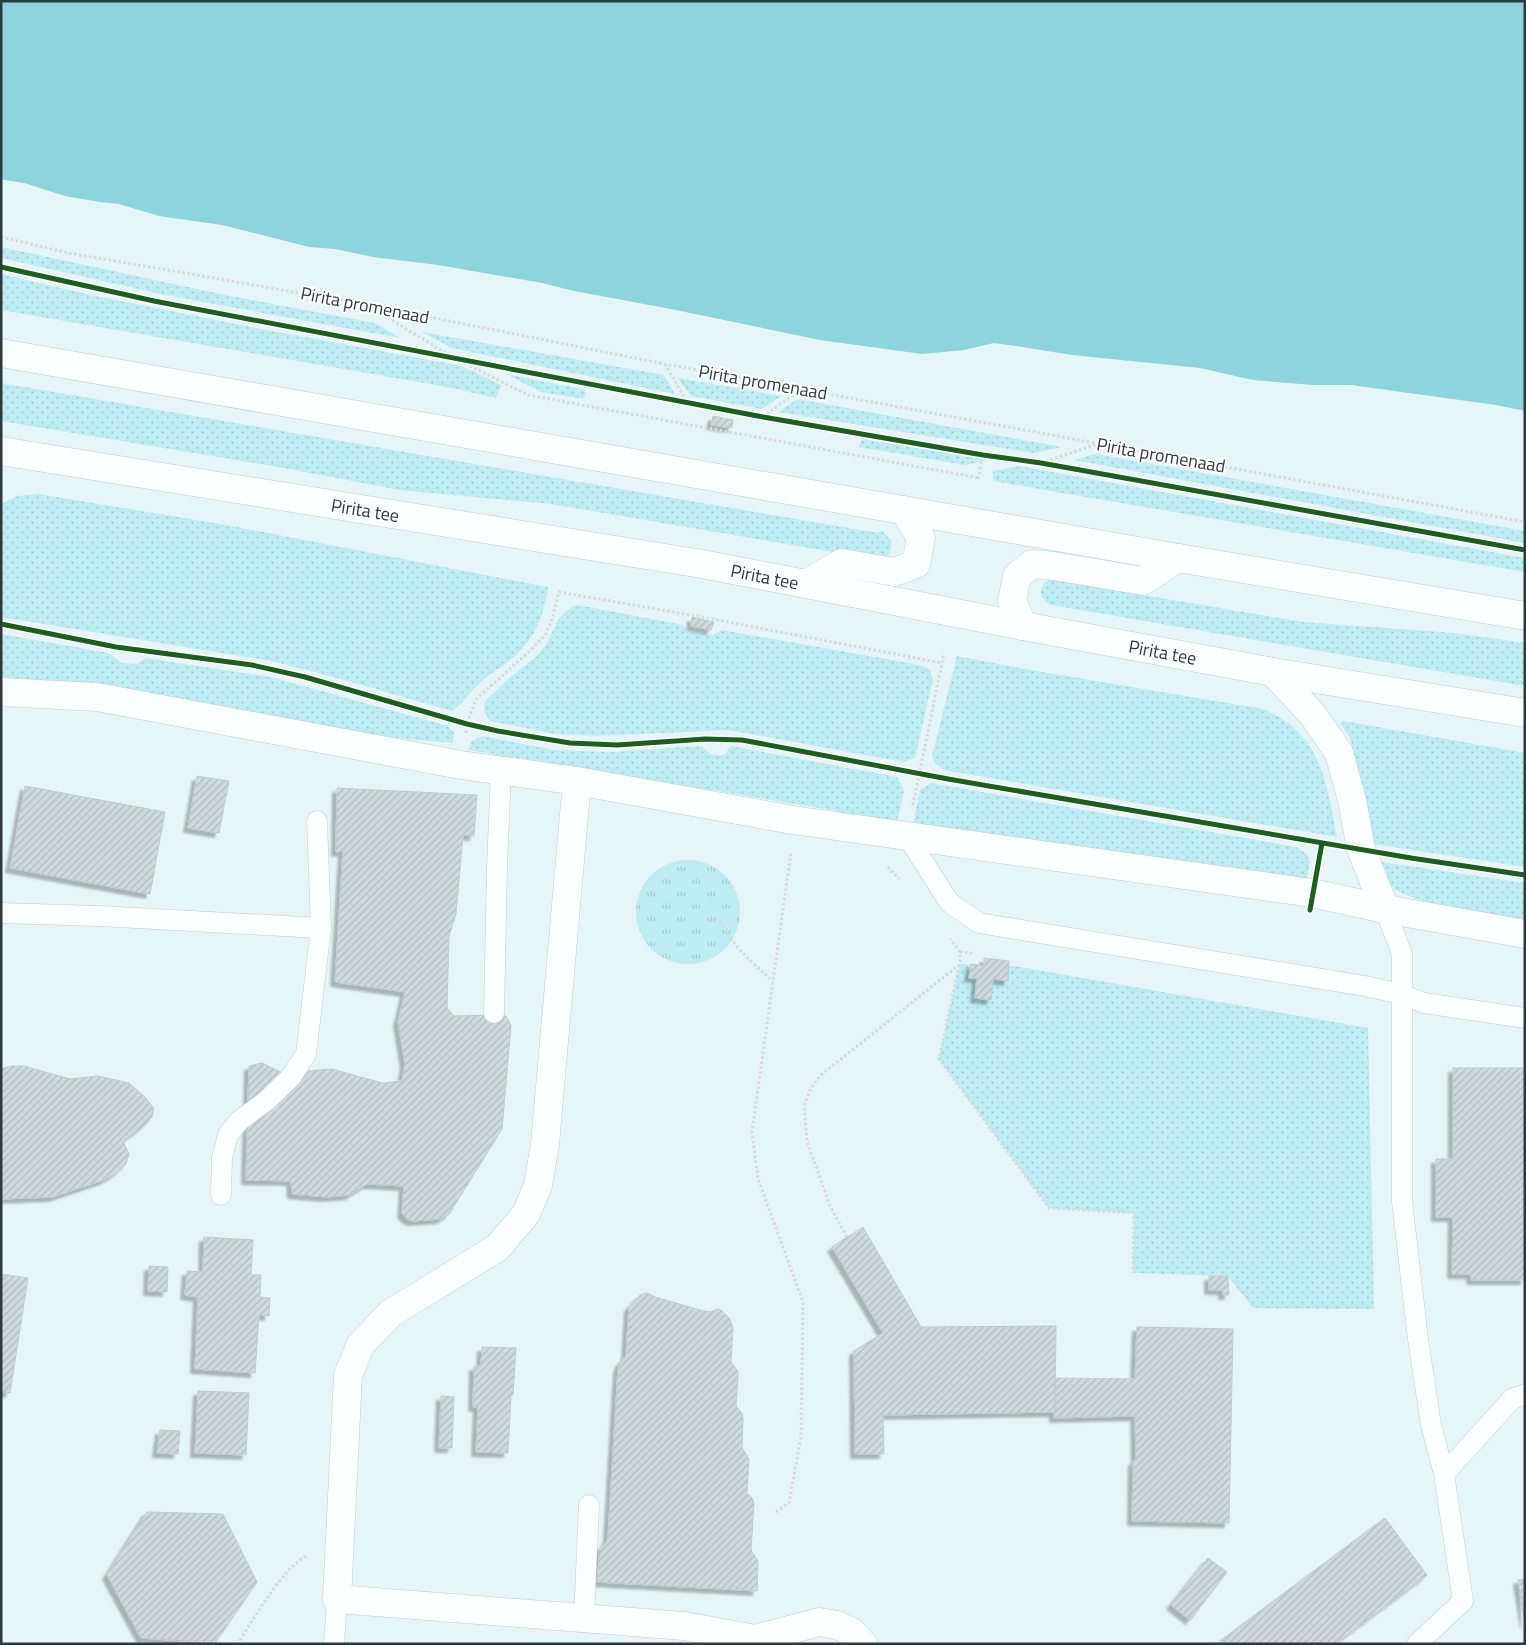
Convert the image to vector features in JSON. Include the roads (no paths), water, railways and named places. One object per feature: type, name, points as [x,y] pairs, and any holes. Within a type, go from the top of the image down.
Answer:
[{"type":"main road","points":[[1,353],[1178,558],[1525,616]]},
{"type":"main road","name":"Pirita tee","points":[[1,451],[693,562],[1273,672],[1525,713]]},
{"type":"main road","points":[[805,584],[842,563],[894,572],[916,564],[921,538],[904,510]]},
{"type":"main road","points":[[1023,626],[1012,601],[1017,576],[1032,564],[1143,581],[1178,558]]},
{"type":"main road","points":[[1273,672],[1313,715],[1339,753],[1352,800],[1361,849],[1385,909]]},
{"type":"main road","points":[[1,692],[97,697],[461,765],[577,781],[793,820],[1312,893],[1385,909],[1525,934]]},
{"type":"main road","points":[[577,781],[545,1144],[538,1185],[526,1214],[497,1248],[391,1313],[361,1344],[348,1375],[337,1599],[684,1626],[755,1639],[819,1622],[838,1625],[852,1632],[863,1644]]},
{"type":"lane","points":[[494,1013],[501,770]]},
{"type":"lane","points":[[221,1195],[222,1158],[228,1136],[240,1122],[291,1077],[306,1054],[321,928],[317,821]]},
{"type":"lane","points":[[907,836],[949,902],[979,923],[1355,984],[1402,994],[1424,1003],[1525,1018]]},
{"type":"lane","points":[[1385,909],[1402,954],[1402,1201],[1418,1340],[1430,1416],[1444,1474],[1463,1601],[1417,1644]]},
{"type":"lane","points":[[1,913],[99,916],[321,928]]},
{"type":"lane","points":[[1444,1474],[1512,1399],[1525,1394]]},
{"type":"lane","points":[[584,1618],[589,1505]]},
{"type":"lane","points":[[334,1644],[337,1599]]}]
